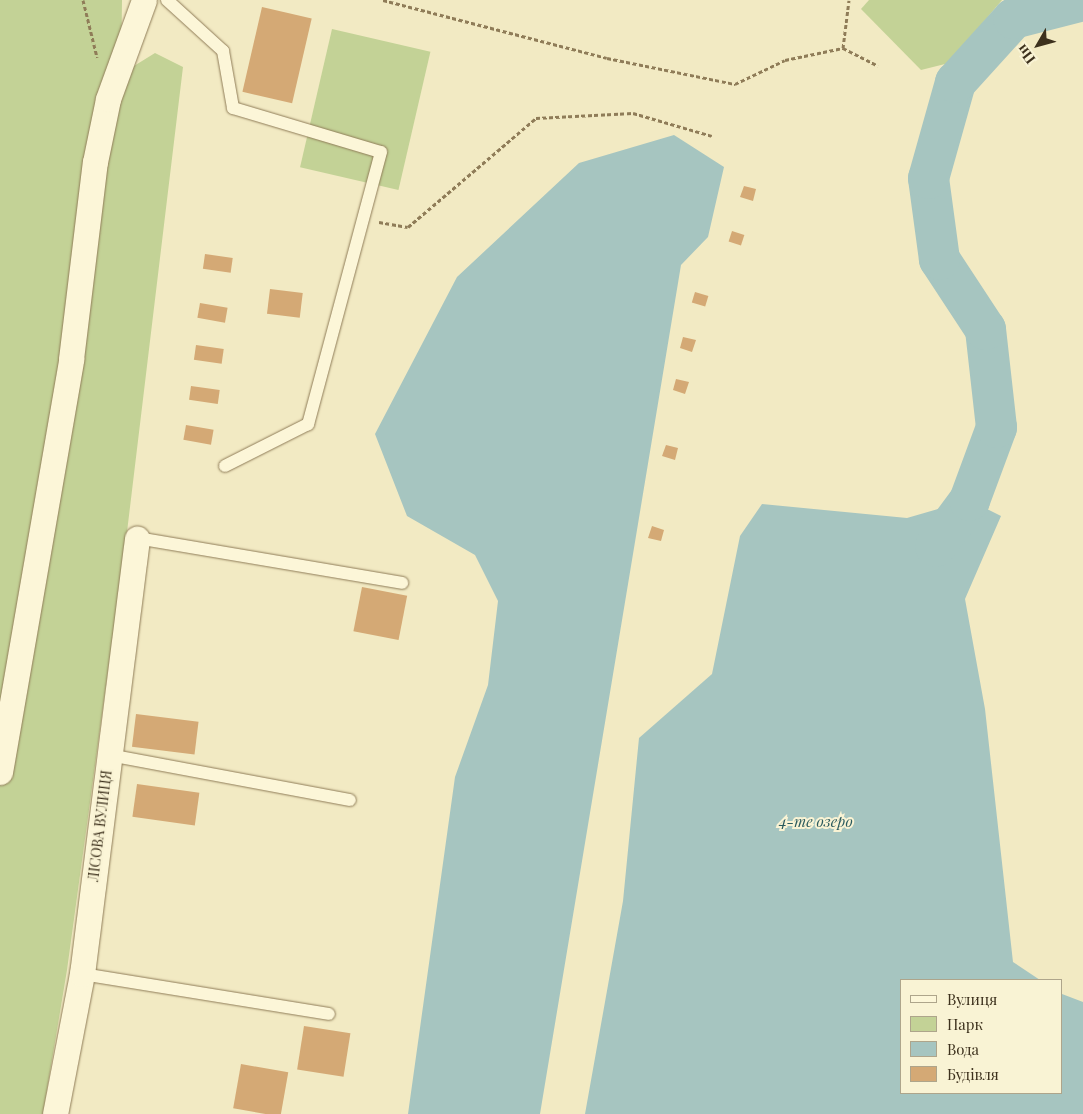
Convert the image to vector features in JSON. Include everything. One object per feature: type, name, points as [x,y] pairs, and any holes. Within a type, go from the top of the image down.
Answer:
[{"type":"street","points":[[0,772],[71,359],[94,162],[108,99],[144,0]]},
{"type":"street","name":"ЛІСОВА ВУЛИЦЯ","points":[[55,1114],[82,974],[138,538]]},
{"type":"lane","points":[[167,0],[223,51],[233,108],[381,152],[308,424],[225,466]]},
{"type":"lane","points":[[138,538],[402,583]]},
{"type":"lane","points":[[109,755],[350,800]]},
{"type":"lane","points":[[82,974],[330,1014]]},
{"type":"path","points":[[82,0],[99,63]]},
{"type":"path","points":[[383,0],[607,58],[734,84],[785,60],[843,48],[878,66]]},
{"type":"path","points":[[843,48],[849,0]]},
{"type":"path","points":[[363,218],[408,227],[536,118],[633,113],[712,136]]},
{"type":"green space","points":[[0,0],[122,0],[121,74],[155,53],[183,67],[127,532],[67,970],[43,1114],[0,1114]]},
{"type":"green space","points":[[869,0],[1002,0],[949,63],[921,70],[861,9]]},
{"type":"green space","points":[[332,29],[430,52],[398,190],[300,167]]},
{"type":"water","points":[[674,135],[724,167],[708,237],[681,265],[540,1114],[408,1114],[455,777],[488,685],[498,601],[475,555],[407,516],[375,434],[457,277],[579,163]]},
{"type":"water","name":"4-те озеро","points":[[969,500],[1001,516],[965,599],[985,709],[1013,962],[1038,979],[900,979],[900,1094],[1063,1094],[1063,994],[1083,1002],[1083,1114],[585,1114],[623,901],[639,738],[712,674],[740,536],[762,504],[907,518]]},
{"type":"building","points":[[262,7],[312,18],[292,103],[242,92]]},
{"type":"building","points":[[744,186],[756,189],[753,201],[740,197]]},
{"type":"building","points":[[732,231],[744,235],[741,245],[729,241]]},
{"type":"building","points":[[205,254],[233,258],[231,273],[203,269]]},
{"type":"building","points":[[270,289],[303,293],[300,318],[267,314]]},
{"type":"building","points":[[695,292],[708,296],[705,307],[692,303]]},
{"type":"building","points":[[200,303],[228,308],[225,323],[197,318]]},
{"type":"building","points":[[683,337],[696,340],[692,352],[680,348]]},
{"type":"building","points":[[196,345],[224,349],[222,364],[194,360]]},
{"type":"building","points":[[676,379],[689,382],[685,394],[673,390]]},
{"type":"building","points":[[191,386],[220,390],[218,404],[189,400]]},
{"type":"building","points":[[186,425],[214,430],[211,445],[183,440]]},
{"type":"building","points":[[666,445],[678,448],[675,460],[662,456]]},
{"type":"building","points":[[652,526],[664,530],[661,541],[648,538]]},
{"type":"building","points":[[362,587],[407,596],[399,640],[353,631]]},
{"type":"building","points":[[136,714],[199,722],[195,754],[132,747]]},
{"type":"building","points":[[137,784],[199,793],[195,825],[132,817]]},
{"type":"building","points":[[304,1026],[350,1033],[344,1077],[297,1069]]},
{"type":"building","points":[[241,1064],[288,1072],[281,1114],[265,1114],[233,1108]]},
{"type":"waterway","points":[[935,546],[969,500],[996,427],[985,329],[939,259],[928,178],[955,82],[1013,18],[1083,0]]}]
